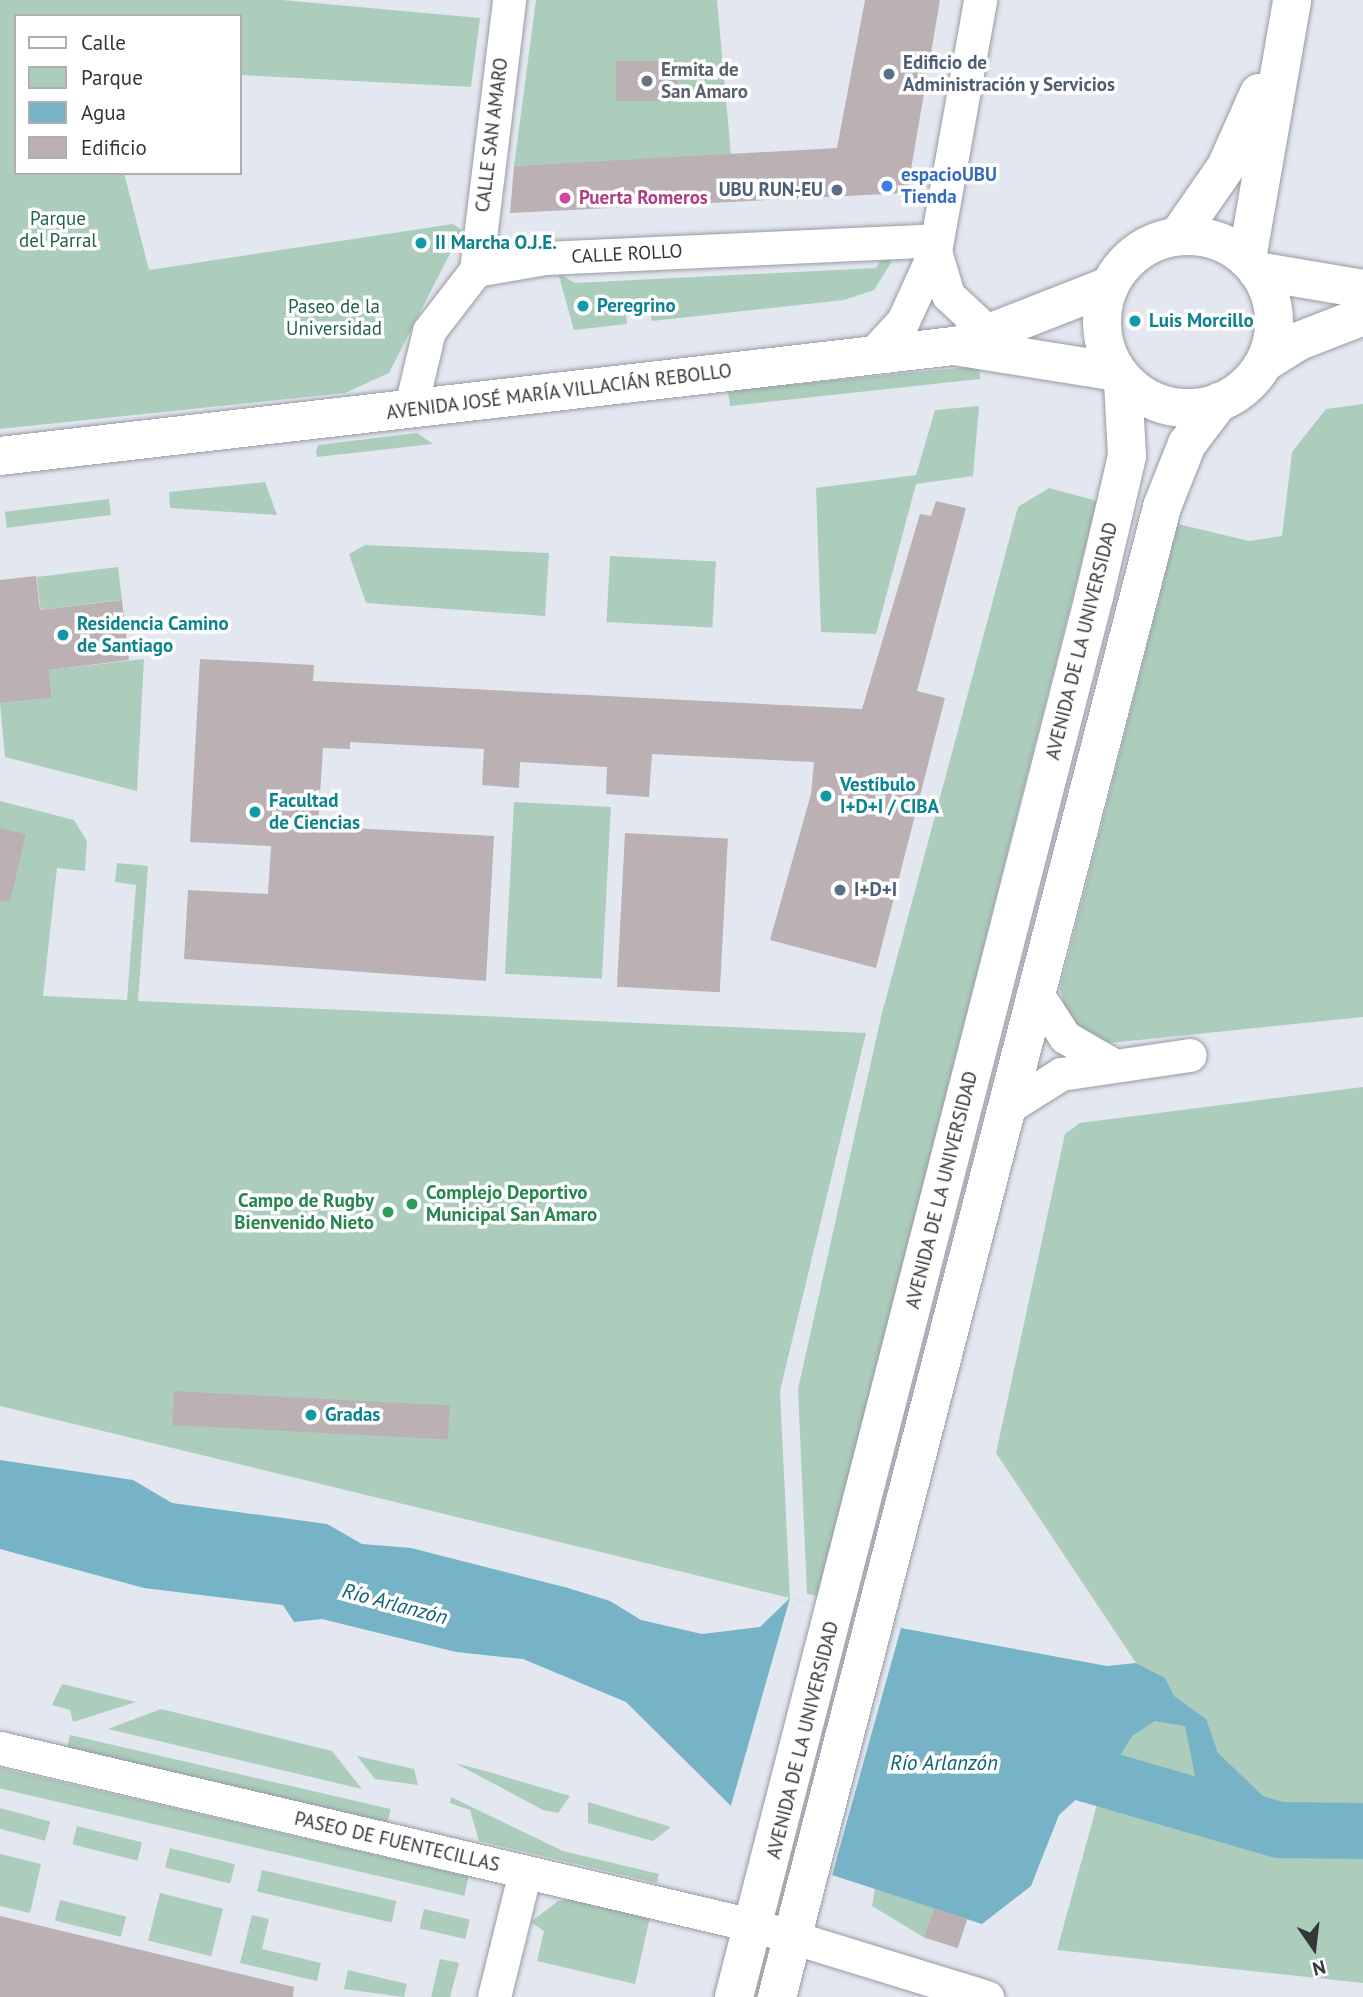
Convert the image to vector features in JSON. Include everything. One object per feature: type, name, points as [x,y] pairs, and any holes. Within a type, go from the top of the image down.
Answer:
[{"type":"main road","points":[[1264,363],[1273,310],[1252,265],[1279,50],[1292,0]]},
{"type":"main road","points":[[1178,236],[1226,167],[1279,50]]},
{"type":"main road","points":[[1219,402],[1168,407],[1120,376],[1101,330],[1109,286],[1132,255],[1178,236],[1220,242],[1252,265],[1363,289]]},
{"type":"main road","points":[[954,346],[1109,286]]},
{"type":"main road","points":[[777,1997],[814,1870],[1168,486],[1186,444],[1219,402],[1248,384],[1264,363],[1299,341],[1363,316]]},
{"type":"main road","name":"AVENIDA JOSÉ MARÍA VILLACIÁN REBOLLO","points":[[0,456],[954,346],[1120,376]]},
{"type":"main road","name":"AVENIDA DE LA UNIVERSIDAD","points":[[734,1997],[774,1859],[1128,456],[1120,376]]},
{"type":"street","name":"CALLE SAN AMARO","points":[[476,270],[509,0]]},
{"type":"street","points":[[871,356],[903,321],[936,246],[980,0]]},
{"type":"street","name":"CALLE ROLLO","points":[[476,270],[545,258],[936,246]]},
{"type":"street","points":[[936,246],[948,295],[990,334]]},
{"type":"street","points":[[410,410],[429,331],[476,270]]},
{"type":"street","points":[[1039,997],[1065,1037],[1110,1063]]},
{"type":"street","points":[[1010,1106],[1041,1081],[1110,1063],[1190,1055]]},
{"type":"street","name":"PASEO DE FUENTECILLAS","points":[[0,1748],[756,1926],[987,1997]]},
{"type":"street","points":[[494,1997],[525,1872]]},
{"type":"green space","name":"Paseo de la Universidad","points":[[0,0],[282,0],[480,18],[471,87],[242,75],[242,14],[14,14],[14,175],[125,175],[149,270],[453,224],[462,230],[389,373],[345,393],[0,429]]},
{"type":"green space","points":[[536,0],[717,0],[731,155],[514,166]]},
{"type":"green space","points":[[884,254],[891,254],[891,263],[874,290],[844,300],[652,321],[650,312],[626,314],[627,324],[574,330],[558,273],[575,283],[876,268]]},
{"type":"green space","points":[[979,366],[980,379],[730,406],[728,391]]},
{"type":"green space","points":[[1363,404],[1363,1017],[1110,1043],[1088,1038],[1066,1013],[1060,988],[1178,524],[1249,541],[1282,536],[1292,452],[1326,409]]},
{"type":"green space","points":[[979,406],[973,476],[916,484],[876,634],[821,632],[816,488],[916,475],[935,410]]},
{"type":"green space","points":[[417,433],[433,444],[317,457],[318,445]]},
{"type":"green space","points":[[265,482],[277,515],[170,508],[169,492]]},
{"type":"green space","points":[[1049,488],[1097,501],[818,1596],[807,1594],[798,1389],[881,1017],[1018,507]]},
{"type":"green space","points":[[109,499],[111,515],[7,528],[5,512]]},
{"type":"green space","points":[[365,545],[549,553],[545,616],[366,603],[349,554]]},
{"type":"green space","points":[[610,556],[716,562],[712,627],[607,622]]},
{"type":"green space","points":[[118,567],[122,600],[41,610],[37,577]]},
{"type":"green space","points":[[144,659],[137,791],[5,757],[0,703],[52,698],[49,670]]},
{"type":"green space","name":"Campo de Rugby Bienvenido Nieto","points":[[0,801],[74,820],[87,841],[85,871],[57,868],[43,996],[127,1000],[136,885],[115,882],[117,863],[148,866],[138,1001],[866,1033],[780,1391],[790,1598],[0,1406]]},
{"type":"green space","points":[[514,802],[611,807],[602,979],[505,974]]},
{"type":"green space","points":[[1363,1087],[1363,1983],[1057,1950],[1136,1663],[996,1453],[1065,1134],[1080,1123]]},
{"type":"green space","points":[[62,1684],[136,1702],[73,1722],[70,1710],[52,1705]]},
{"type":"green space","points":[[161,1709],[332,1751],[362,1789],[108,1729]]},
{"type":"green space","points":[[70,1735],[391,1809],[387,1823],[67,1749]]},
{"type":"green space","points":[[357,1756],[414,1769],[418,1785],[375,1779]]},
{"type":"green space","points":[[455,1763],[570,1796],[558,1813],[543,1810]]},
{"type":"green space","points":[[0,1768],[469,1876],[464,1896],[0,1789]]},
{"type":"green space","points":[[451,1797],[563,1851],[659,1874],[657,1883],[479,1841],[470,1810],[450,1803]]},
{"type":"green space","points":[[588,1802],[671,1827],[653,1841],[588,1823]]},
{"type":"green space","points":[[0,1808],[50,1821],[45,1841],[0,1829]]},
{"type":"green space","points":[[77,1826],[142,1842],[137,1861],[72,1844]]},
{"type":"green space","points":[[170,1848],[235,1864],[230,1884],[165,1867]]},
{"type":"green space","points":[[0,1854],[41,1864],[30,1913],[0,1906]]},
{"type":"green space","points":[[262,1870],[396,1901],[392,1922],[257,1891]]},
{"type":"green space","points":[[875,1889],[934,1908],[925,1938],[872,1906]]},
{"type":"green space","points":[[160,1893],[223,1909],[211,1956],[148,1941]]},
{"type":"green space","points":[[572,1899],[650,1917],[635,1984],[537,1961],[544,1931],[531,1922],[558,1901]]},
{"type":"green space","points":[[60,1900],[126,1916],[121,1937],[55,1920]]},
{"type":"green space","points":[[424,1909],[470,1920],[465,1939],[420,1928]]},
{"type":"green space","points":[[252,1915],[269,1919],[262,1949],[321,1963],[317,1981],[240,1963]]},
{"type":"green space","points":[[440,1959],[459,1963],[450,1997],[431,1997]]},
{"type":"green space","points":[[348,1970],[407,1984],[404,1997],[344,1989]]},
{"type":"water","name":"Río Arlanzón","points":[[0,1460],[133,1480],[172,1503],[327,1524],[362,1544],[411,1548],[568,1588],[610,1601],[641,1620],[702,1634],[760,1627],[790,1598],[901,1628],[1107,1666],[1136,1663],[1165,1678],[1174,1696],[1206,1719],[1218,1753],[1263,1796],[1300,1818],[1363,1816],[1363,1856],[1288,1853],[1219,1822],[1200,1800],[1185,1726],[1155,1721],[1132,1736],[1116,1763],[1059,1815],[1031,1886],[982,1924],[832,1875],[837,1857],[822,1796],[731,1806],[626,1702],[523,1659],[456,1652],[322,1619],[294,1622],[283,1605],[144,1588],[0,1549]]},
{"type":"pier","points":[[790,1598],[901,1628],[832,1875],[819,1800],[730,1809]]},
{"type":"building","name":"Edificio de Administración y Servicios","points":[[865,0],[940,0],[907,193],[510,213],[514,166],[837,148]]},
{"type":"building","name":"Ermita de San Amaro","points":[[616,61],[677,61],[677,101],[616,101]]},
{"type":"building","name":"Facultad de Ciencias","points":[[936,501],[966,508],[917,691],[945,698],[876,968],[770,940],[811,794],[814,762],[652,754],[649,797],[606,794],[607,767],[520,762],[519,788],[482,785],[484,749],[350,742],[350,749],[323,748],[318,826],[494,836],[486,981],[184,959],[188,890],[268,894],[271,846],[190,842],[200,659],[314,665],[313,681],[862,709],[920,514],[931,516]]},
{"type":"building","name":"Residencia Camino de Santiago","points":[[36,576],[40,610],[122,600],[129,660],[49,670],[52,698],[0,703],[0,580]]},
{"type":"building","points":[[0,828],[26,834],[10,902],[0,901]]},
{"type":"building","points":[[625,833],[728,838],[720,992],[617,987]]},
{"type":"building","name":"Gradas","points":[[174,1391],[450,1405],[448,1439],[172,1425]]},
{"type":"building","points":[[934,1908],[967,1919],[958,1948],[924,1937]]},
{"type":"building","points":[[0,1916],[294,1987],[293,1997],[0,1997]]},
{"type":"waterway","name":"Río Arlanzón","points":[[1028,1757],[1279,1830],[1363,1831]]},
{"type":"place","name":"Edificio de Administración y Servicios","points":[[889,74]]},
{"type":"place","name":"Ermita de San Amaro","points":[[647,81]]},
{"type":"place","name":"espacioUBU Tienda","points":[[887,186]]},
{"type":"place","name":"UBU RUN-EU","points":[[837,190]]},
{"type":"place","name":"Puerta Romeros","points":[[565,198]]},
{"type":"place","name":"II Marcha O.J.E.","points":[[421,243]]},
{"type":"place","name":"Peregrino","points":[[583,306]]},
{"type":"place","name":"Luis Morcillo","points":[[1135,321]]},
{"type":"place","name":"Residencia Camino de Santiago","points":[[63,635]]},
{"type":"place","name":"Vestíbulo I+D+I / CIBA","points":[[826,796]]},
{"type":"place","name":"Facultad de Ciencias","points":[[255,812]]},
{"type":"place","name":"I+D+I","points":[[840,890]]},
{"type":"place","name":"Complejo Deportivo Municipal San Amaro","points":[[412,1204]]},
{"type":"place","name":"Campo de Rugby Bienvenido Nieto","points":[[388,1212]]},
{"type":"place","name":"Gradas","points":[[311,1415]]},
{"type":"park label","name":"Parque del Parral","points":[[58,230]]}]
